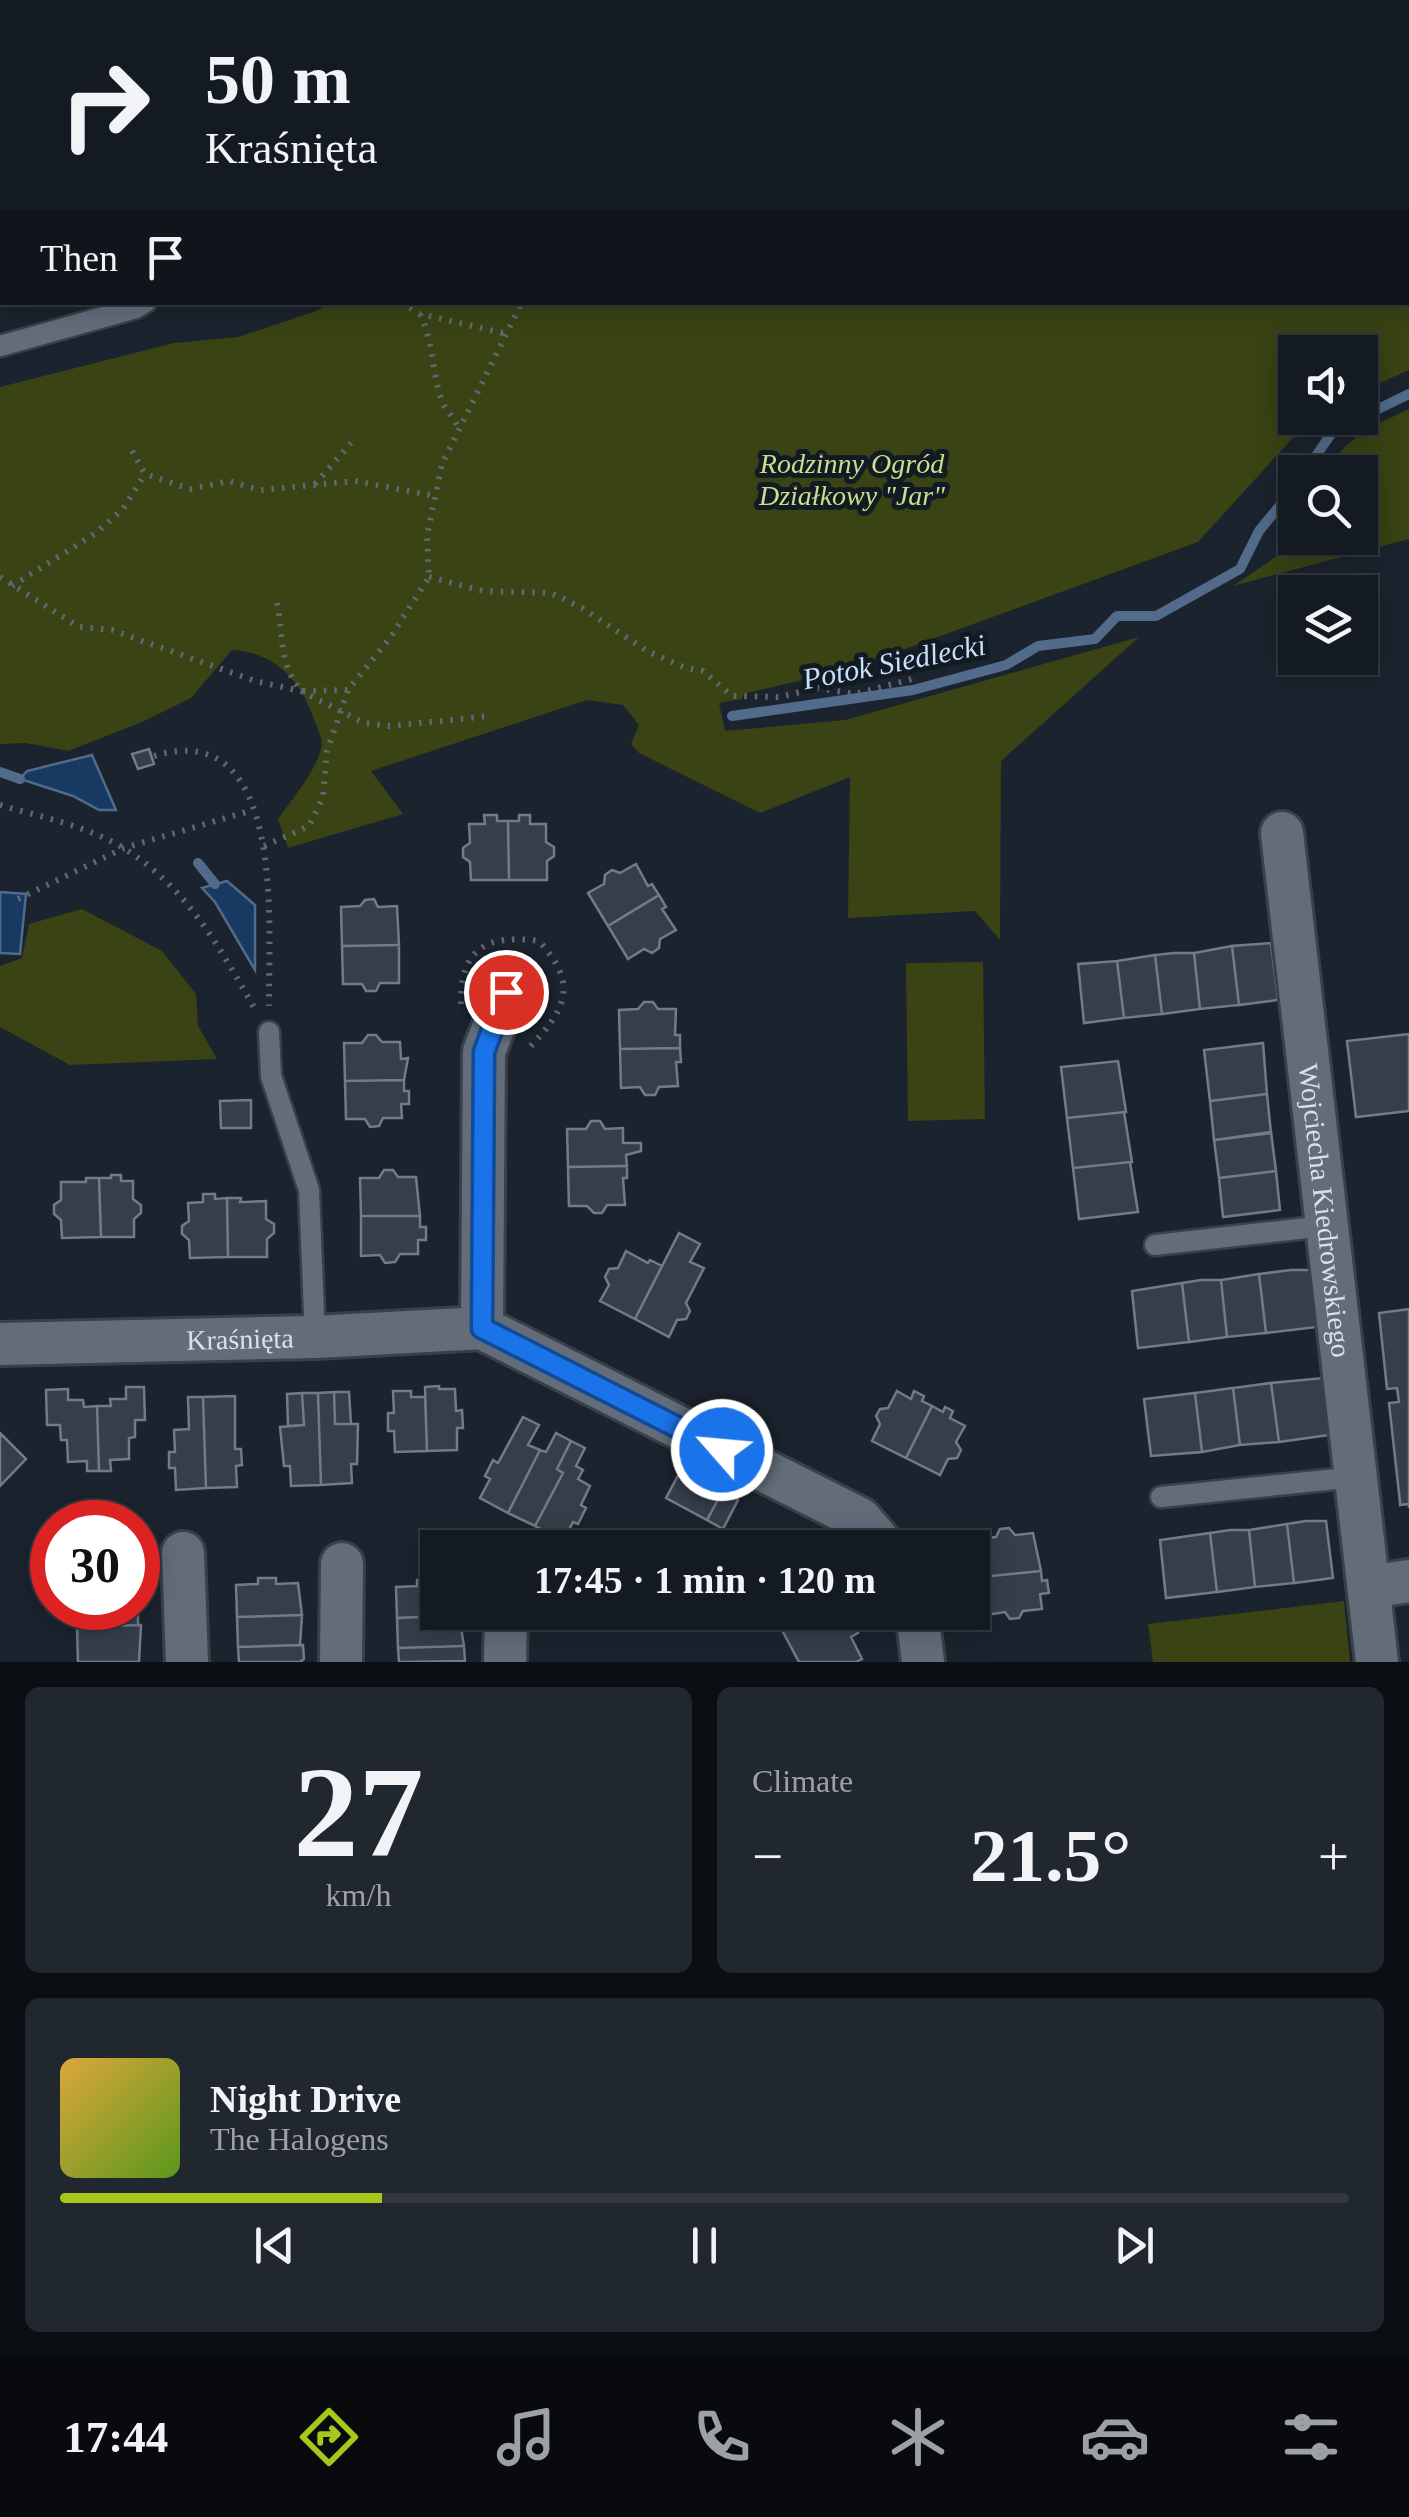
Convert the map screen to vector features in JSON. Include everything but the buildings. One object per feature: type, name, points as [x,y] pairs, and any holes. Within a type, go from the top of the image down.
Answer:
[{"type":"street","name":"Wojciecha Kiedrowskiego","points":[[1282,833],[1356,1477],[1389,1584],[1377,1662]]},
{"type":"street","points":[[506,992],[484,1052],[482,1328],[860,1520],[869,1530]]},
{"type":"street","name":"Kraśnięta","points":[[0,1344],[315,1337],[482,1328]]},
{"type":"street","points":[[183,1554],[187,1662]]},
{"type":"street","points":[[341,1662],[342,1564]]},
{"type":"street","points":[[505,1662],[506,1630]]},
{"type":"street","points":[[919,1630],[923,1662]]},
{"type":"lane","points":[[0,346],[141,305]]},
{"type":"lane","points":[[269,1032],[271,1076],[309,1190],[315,1337]]},
{"type":"lane","points":[[1155,1245],[1325,1226]]},
{"type":"lane","points":[[1161,1498],[1356,1477]]},
{"type":"path","points":[[406,305],[420,314],[507,334]]},
{"type":"path","points":[[264,846],[308,826],[323,797],[327,751],[348,690],[390,638],[429,577],[427,536],[442,464],[521,305]]},
{"type":"path","points":[[420,314],[432,340],[443,405],[454,417],[458,430]]},
{"type":"path","points":[[314,485],[351,443]]},
{"type":"path","points":[[132,452],[145,474],[190,489],[229,481],[260,490],[355,482],[436,496]]},
{"type":"path","points":[[12,586],[96,532],[123,508],[145,474]]},
{"type":"path","points":[[0,577],[80,627],[112,630],[255,681],[301,691],[348,690]]},
{"type":"path","points":[[429,577],[484,591],[550,594],[582,608],[647,652],[703,672],[732,696],[779,697],[818,688],[856,694],[912,679]]},
{"type":"path","points":[[277,604],[278,634],[289,676],[301,691],[364,723],[390,726],[490,716]]},
{"type":"path","points":[[154,756],[202,751],[225,761],[244,784],[267,855],[269,1032]]},
{"type":"path","points":[[0,805],[93,834],[124,848],[188,902],[269,1032]]},
{"type":"path","points":[[18,899],[124,848],[253,810]]},
{"type":"green space","name":"Rodzinny Ogród Działkowy \"Jar\"","points":[[327,305],[1409,305],[1409,370],[1378,384],[1378,335],[1278,335],[1278,435],[1296,435],[1198,542],[850,669],[719,703],[725,731],[845,720],[1139,637],[1001,761],[1000,940],[975,911],[848,918],[850,777],[760,813],[639,753],[631,744],[639,725],[623,705],[587,700],[371,771],[403,814],[288,848],[278,819],[312,769],[321,740],[310,708],[295,682],[262,656],[232,650],[191,698],[68,751],[26,743],[0,744],[0,387],[174,343],[238,337]]},
{"type":"green space","points":[[1409,409],[1409,539],[1378,547],[1378,455],[1338,455],[1361,435],[1378,435],[1378,424]]},
{"type":"green space","points":[[1279,555],[1349,555],[1233,586]]},
{"type":"green space","points":[[82,909],[162,951],[196,994],[198,1026],[217,1059],[70,1065],[0,1027],[0,966],[22,958],[29,924]]},
{"type":"green space","points":[[983,962],[985,1119],[908,1121],[906,963]]},
{"type":"green space","points":[[1344,1601],[1350,1662],[1153,1662],[1148,1624]]},
{"type":"water","points":[[92,755],[116,810],[99,810],[73,796],[20,779],[27,771]]},
{"type":"water","points":[[227,881],[255,905],[255,970],[215,902],[202,888]]},
{"type":"water","points":[[0,892],[26,894],[20,954],[0,953]]},
{"type":"waterway","name":"Potok Siedlecki","points":[[1317,455],[1333,431],[1409,394]]},
{"type":"waterway","name":"Potok Siedlecki","points":[[732,716],[913,690],[1006,665],[1038,646],[1095,639],[1117,616],[1156,616],[1240,569],[1259,531],[1278,508]]},
{"type":"waterway","points":[[0,772],[20,779]]},
{"type":"waterway","name":"Potok Siedlecki","points":[[198,863],[215,884]]},
{"type":"route","points":[[506,992],[484,1052],[482,1328],[722,1450]]}]
